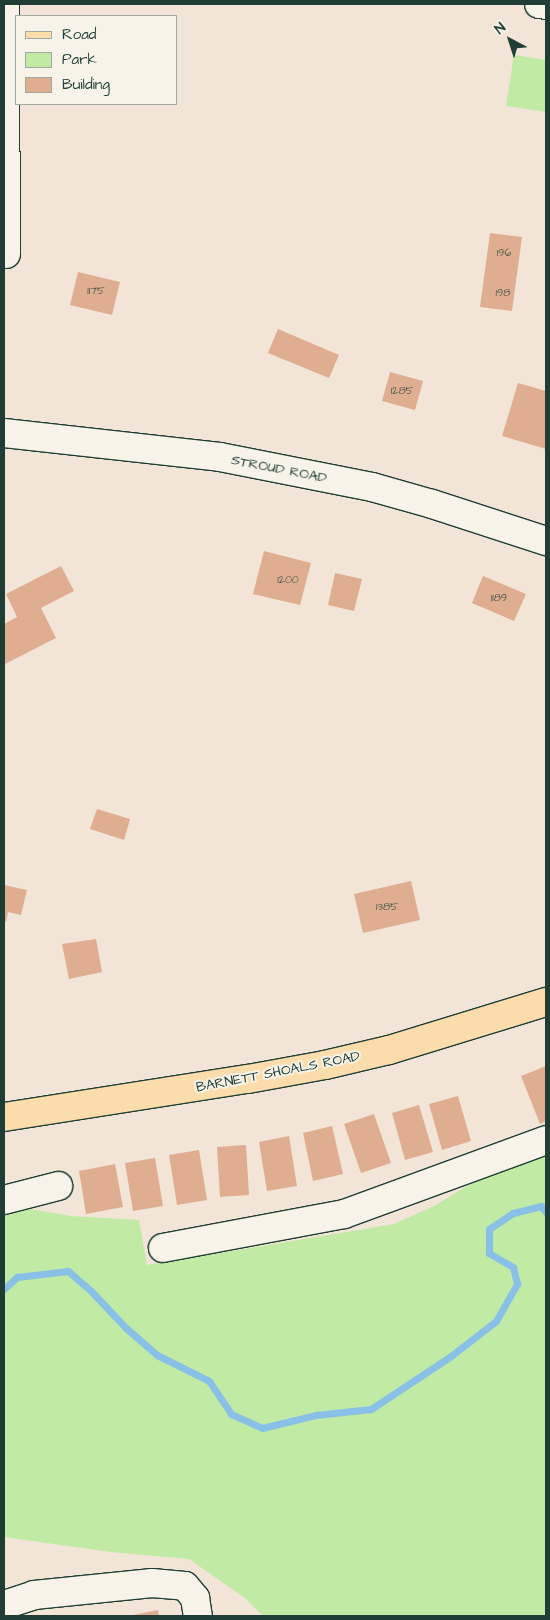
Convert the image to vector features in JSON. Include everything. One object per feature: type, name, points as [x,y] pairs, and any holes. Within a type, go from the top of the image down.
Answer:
[{"type":"main road","name":"BARNETT SHOALS ROAD","points":[[4,1117],[248,1079],[325,1065],[389,1050],[546,1004]]},
{"type":"street","points":[[5,4],[6,254]]},
{"type":"street","points":[[539,4],[546,5]]},
{"type":"street","name":"STROUD ROAD","points":[[4,433],[220,457],[372,487],[432,504],[546,541]]},
{"type":"street","points":[[163,1248],[344,1214],[546,1140]]},
{"type":"street","points":[[4,1200],[58,1186]]},
{"type":"street","points":[[4,1605],[34,1595],[152,1583],[186,1586],[195,1598],[198,1616]]},
{"type":"green space","points":[[514,55],[546,60],[546,112],[506,106]]},
{"type":"green space","points":[[546,1151],[546,1616],[263,1616],[245,1598],[189,1559],[111,1552],[4,1537],[4,1216],[30,1209],[71,1216],[139,1220],[147,1265],[394,1224],[434,1206],[510,1160]]},
{"type":"building","points":[[490,233],[522,237],[512,311],[480,307]]},
{"type":"building","points":[[78,272],[120,282],[112,315],[70,305]]},
{"type":"building","points":[[278,329],[339,355],[329,378],[268,353]]},
{"type":"building","points":[[390,372],[423,381],[415,410],[382,401]]},
{"type":"building","points":[[518,383],[546,391],[546,449],[502,436]]},
{"type":"building","points":[[264,551],[311,563],[300,605],[253,594]]},
{"type":"building","points":[[61,566],[74,591],[41,608],[56,638],[5,664],[4,624],[17,617],[6,594]]},
{"type":"building","points":[[335,573],[362,579],[354,611],[328,605]]},
{"type":"building","points":[[483,576],[526,594],[514,621],[472,603]]},
{"type":"building","points":[[97,809],[130,819],[124,840],[90,829]]},
{"type":"building","points":[[411,881],[420,920],[363,933],[354,894]]},
{"type":"building","points":[[4,885],[27,890],[21,915],[8,912],[6,922],[4,921]]},
{"type":"building","points":[[96,939],[102,972],[69,979],[62,944]]},
{"type":"building","points":[[546,1066],[546,1121],[540,1124],[521,1076]]},
{"type":"building","points":[[458,1096],[471,1141],[442,1150],[429,1104]]},
{"type":"building","points":[[419,1105],[433,1152],[405,1160],[392,1113]]},
{"type":"building","points":[[374,1114],[391,1163],[361,1173],[344,1124]]},
{"type":"building","points":[[332,1126],[343,1174],[313,1181],[303,1133]]},
{"type":"building","points":[[289,1136],[297,1186],[267,1191],[259,1142]]},
{"type":"building","points":[[246,1145],[249,1195],[220,1197],[217,1147]]},
{"type":"building","points":[[199,1150],[207,1200],[177,1205],[169,1155]]},
{"type":"building","points":[[155,1158],[163,1206],[133,1211],[125,1163]]},
{"type":"building","points":[[115,1164],[123,1207],[86,1214],[79,1171]]},
{"type":"building","points":[[158,1610],[159,1616],[133,1616],[133,1615]]},
{"type":"waterway","points":[[4,1289],[17,1277],[68,1271],[91,1291],[126,1328],[157,1355],[209,1381],[231,1414],[262,1428],[316,1415],[371,1409],[451,1356],[496,1321],[517,1284],[513,1267],[489,1253],[489,1229],[513,1213],[541,1206],[546,1212]]}]
